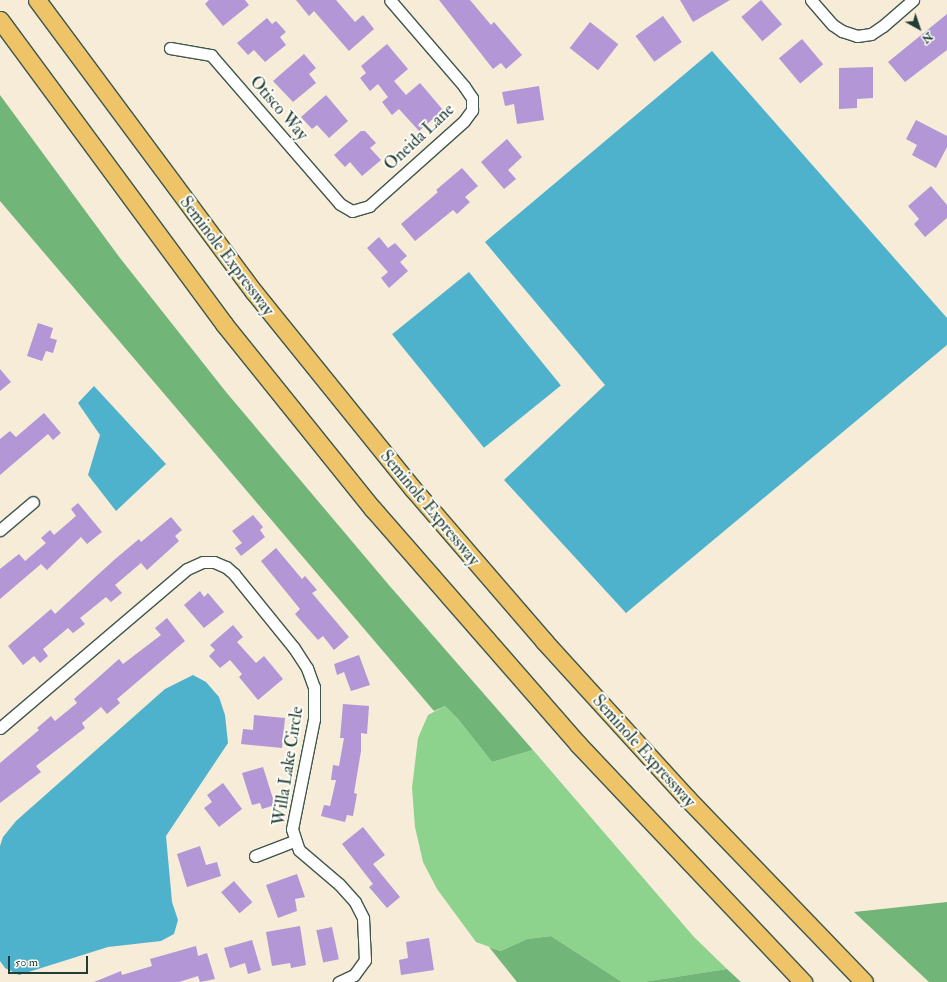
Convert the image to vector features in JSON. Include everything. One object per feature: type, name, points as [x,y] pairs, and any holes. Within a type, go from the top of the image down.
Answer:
[{"type":"highway","name":"Seminole Expressway","points":[[37,0],[254,292],[413,489],[544,641],[687,798],[862,981]]},
{"type":"highway","points":[[0,20],[224,324],[373,509],[578,744],[803,982]]},
{"type":"street","name":"Oneida Lane","points":[[352,211],[369,206],[464,121],[472,110],[472,98],[464,86],[390,0]]},
{"type":"street","points":[[811,0],[832,25],[842,31],[857,36],[871,34],[883,26],[913,0]]},
{"type":"street","name":"Otisco Way","points":[[170,48],[211,55],[340,204],[352,211]]},
{"type":"street","points":[[0,530],[33,502]]},
{"type":"street","name":"Willa Lake Circle","points":[[0,728],[188,569],[203,562],[214,562],[234,574],[294,648],[307,668],[314,687],[314,719],[292,829],[294,841],[309,861],[339,884],[355,902],[363,918],[365,960],[354,975],[339,982]]},
{"type":"street","points":[[255,856],[294,841]]},
{"type":"green space","points":[[0,95],[120,258],[226,392],[388,584],[533,750],[492,762],[458,719],[445,706],[434,711],[0,201]]},
{"type":"green space","points":[[445,706],[458,719],[492,762],[533,750],[694,937],[727,969],[643,982],[622,982],[551,936],[527,939],[501,951],[476,942],[437,889],[423,862],[415,827],[412,788],[418,738],[428,715]]},
{"type":"green space","points":[[947,902],[947,982],[929,982],[854,912]]},
{"type":"green space","points":[[551,936],[622,982],[517,982],[489,947],[501,951],[527,939]]},
{"type":"green space","points":[[727,969],[741,982],[643,982]]},
{"type":"water","points":[[712,51],[947,318],[947,345],[626,613],[504,480],[605,385],[485,242]]},
{"type":"water","points":[[469,272],[561,385],[484,448],[392,334]]},
{"type":"water","points":[[94,386],[166,464],[116,511],[88,475],[100,435],[78,403]]},
{"type":"water","points":[[193,675],[206,682],[219,697],[225,715],[228,743],[166,836],[172,902],[178,920],[174,934],[161,941],[108,947],[19,975],[5,968],[0,961],[0,846],[3,837],[16,821],[165,689]]},
{"type":"building","points":[[209,0],[245,0],[249,5],[223,26],[205,4]]},
{"type":"building","points":[[296,0],[336,0],[355,22],[363,15],[374,29],[349,51],[314,11],[309,16]]},
{"type":"building","points":[[439,0],[470,0],[491,25],[494,22],[522,55],[506,69],[501,63],[493,69]]},
{"type":"building","points":[[680,0],[730,0],[693,22]]},
{"type":"building","points":[[761,0],[782,24],[762,41],[741,17]]},
{"type":"building","points":[[947,14],[947,50],[905,82],[888,62]]},
{"type":"building","points":[[663,16],[682,42],[654,62],[635,36]]},
{"type":"building","points":[[267,18],[272,24],[276,21],[286,32],[280,37],[286,45],[265,62],[254,50],[248,55],[237,43]]},
{"type":"building","points":[[590,22],[618,44],[598,70],[570,48]]},
{"type":"building","points":[[802,39],[823,64],[800,84],[779,58]]},
{"type":"building","points":[[387,44],[408,69],[394,81],[406,95],[420,83],[443,110],[419,131],[399,109],[392,115],[382,102],[388,97],[378,84],[370,91],[360,78],[366,73],[361,66]]},
{"type":"building","points":[[304,54],[316,68],[309,74],[316,83],[293,102],[273,81]]},
{"type":"building","points":[[873,67],[873,98],[857,99],[857,108],[839,109],[839,68]]},
{"type":"building","points":[[539,86],[544,120],[517,124],[514,104],[505,106],[502,92]]},
{"type":"building","points":[[326,95],[348,121],[329,138],[317,125],[312,129],[301,117]]},
{"type":"building","points":[[916,120],[947,136],[947,147],[936,168],[912,155],[917,145],[906,139]]},
{"type":"building","points":[[361,131],[365,131],[376,143],[370,148],[381,160],[362,176],[350,162],[345,167],[334,155]]},
{"type":"building","points":[[507,139],[522,157],[508,170],[516,179],[504,189],[481,162]]},
{"type":"building","points":[[462,168],[478,186],[465,197],[470,202],[457,214],[453,210],[415,241],[401,224],[438,192],[436,190]]},
{"type":"building","points":[[931,186],[947,205],[947,218],[925,237],[914,224],[919,219],[908,206]]},
{"type":"building","points":[[379,237],[388,248],[395,243],[407,256],[400,262],[408,271],[389,288],[381,278],[388,272],[367,248]]},
{"type":"building","points":[[38,323],[53,328],[50,338],[57,340],[53,353],[46,351],[42,361],[27,356]]},
{"type":"building","points":[[0,369],[11,382],[0,391]]},
{"type":"building","points":[[44,413],[61,433],[53,440],[48,434],[0,475],[0,439],[10,431],[16,437]]},
{"type":"building","points":[[78,503],[102,532],[87,544],[81,537],[47,570],[41,564],[0,599],[0,569],[19,554],[25,561],[46,543],[41,538],[50,530],[54,535],[76,516],[71,509]]},
{"type":"building","points":[[253,515],[263,527],[260,530],[265,537],[241,556],[235,548],[242,543],[232,531]]},
{"type":"building","points":[[171,517],[182,530],[175,536],[179,541],[147,570],[141,563],[115,585],[122,593],[111,602],[106,597],[80,618],[85,624],[73,633],[68,628],[43,649],[48,656],[40,663],[34,656],[23,665],[8,646],[51,609],[55,614],[139,539],[141,542]]},
{"type":"building","points":[[276,548],[302,579],[305,576],[317,590],[312,593],[349,637],[334,650],[323,636],[318,640],[295,614],[300,609],[261,561]]},
{"type":"building","points":[[200,591],[204,597],[208,593],[224,612],[204,628],[184,605]]},
{"type":"building","points":[[167,618],[185,641],[117,699],[120,703],[107,714],[101,707],[82,723],[85,728],[36,766],[41,772],[0,803],[0,763],[39,730],[37,728],[51,716],[55,721],[77,703],[74,699],[119,659],[123,664],[161,635],[155,628]]},
{"type":"building","points":[[233,625],[243,637],[237,642],[256,663],[264,656],[283,679],[258,700],[239,677],[242,674],[230,660],[220,668],[209,656],[215,650],[210,645]]},
{"type":"building","points":[[359,655],[370,685],[351,691],[344,672],[337,675],[334,664]]},
{"type":"building","points":[[343,704],[369,706],[367,734],[361,733],[361,751],[354,793],[357,794],[353,816],[347,815],[345,822],[321,816],[324,805],[330,806],[336,780],[331,780],[333,765],[339,766],[344,738],[340,738]]},
{"type":"building","points":[[254,715],[285,718],[282,748],[241,744],[243,729],[253,730]]},
{"type":"building","points":[[263,767],[275,805],[262,809],[260,803],[252,805],[242,773]]},
{"type":"building","points":[[223,783],[242,809],[219,827],[204,808],[212,802],[207,795]]},
{"type":"building","points":[[363,827],[385,855],[373,864],[400,897],[387,908],[369,887],[373,884],[342,844]]},
{"type":"building","points":[[200,846],[206,865],[217,862],[221,876],[187,887],[177,854]]},
{"type":"building","points":[[297,874],[305,897],[295,899],[297,911],[278,918],[266,885]]},
{"type":"building","points":[[234,881],[252,902],[240,913],[221,892]]},
{"type":"building","points":[[300,926],[306,965],[291,968],[290,963],[272,966],[266,932]]},
{"type":"building","points":[[332,927],[339,959],[323,963],[316,930]]},
{"type":"building","points":[[429,938],[434,970],[401,975],[399,960],[408,958],[406,942]]},
{"type":"building","points":[[252,940],[261,970],[248,974],[245,963],[230,968],[224,948]]},
{"type":"building","points":[[196,946],[198,956],[207,953],[215,979],[200,982],[198,976],[179,982],[94,982],[121,971],[122,975],[152,966],[150,959]]}]
